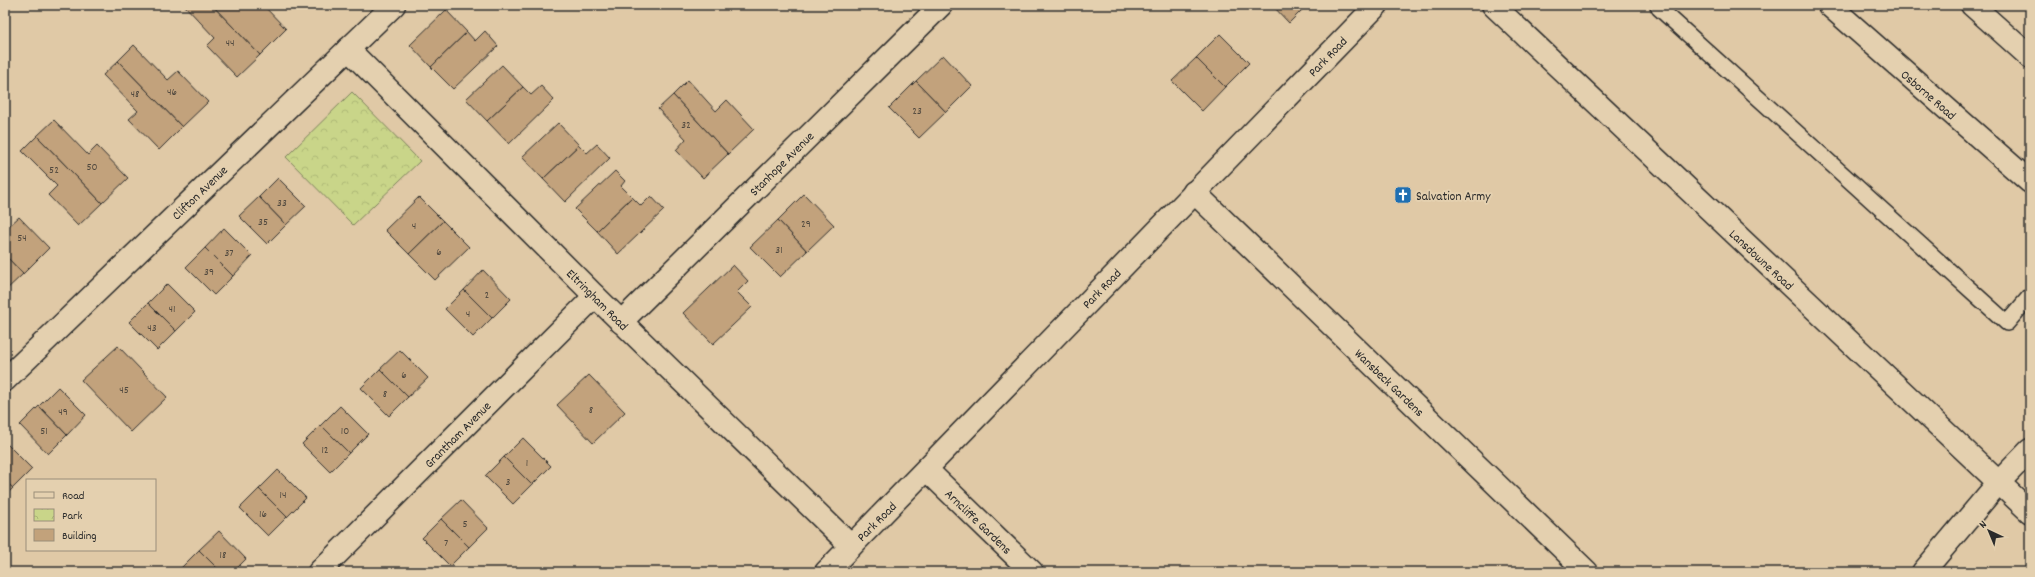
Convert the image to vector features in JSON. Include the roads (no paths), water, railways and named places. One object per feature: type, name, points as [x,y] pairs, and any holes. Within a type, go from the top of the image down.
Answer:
[{"type":"street","name":"Clifton Avenue","points":[[9,367],[394,5]]},
{"type":"street","name":"Stanhope Avenue","points":[[621,322],[941,5]]},
{"type":"street","name":"Park Road","points":[[826,572],[927,470],[1194,192],[1377,5]]},
{"type":"street","name":"Lansdowne Road","points":[[1493,5],[2030,512]]},
{"type":"street","name":"Osborne Road","points":[[1829,5],[2030,182]]},
{"type":"street","points":[[1972,5],[2030,57]]},
{"type":"street","name":"Eltringham Road","points":[[348,49],[621,322],[851,546]]},
{"type":"street","name":"Wansbeck Gardens","points":[[1194,192],[1587,572]]},
{"type":"street","name":"Grantham Avenue","points":[[319,572],[595,296]]},
{"type":"street","points":[[1923,572],[1999,482],[2030,450]]},
{"type":"street","name":"Arncliffe Gardens","points":[[927,470],[1032,572]]},
{"type":"lane","points":[[1661,5],[1659,8],[2007,323],[2030,296]]},
{"type":"place","name":"Salvation Army","points":[[1403,195]]}]
